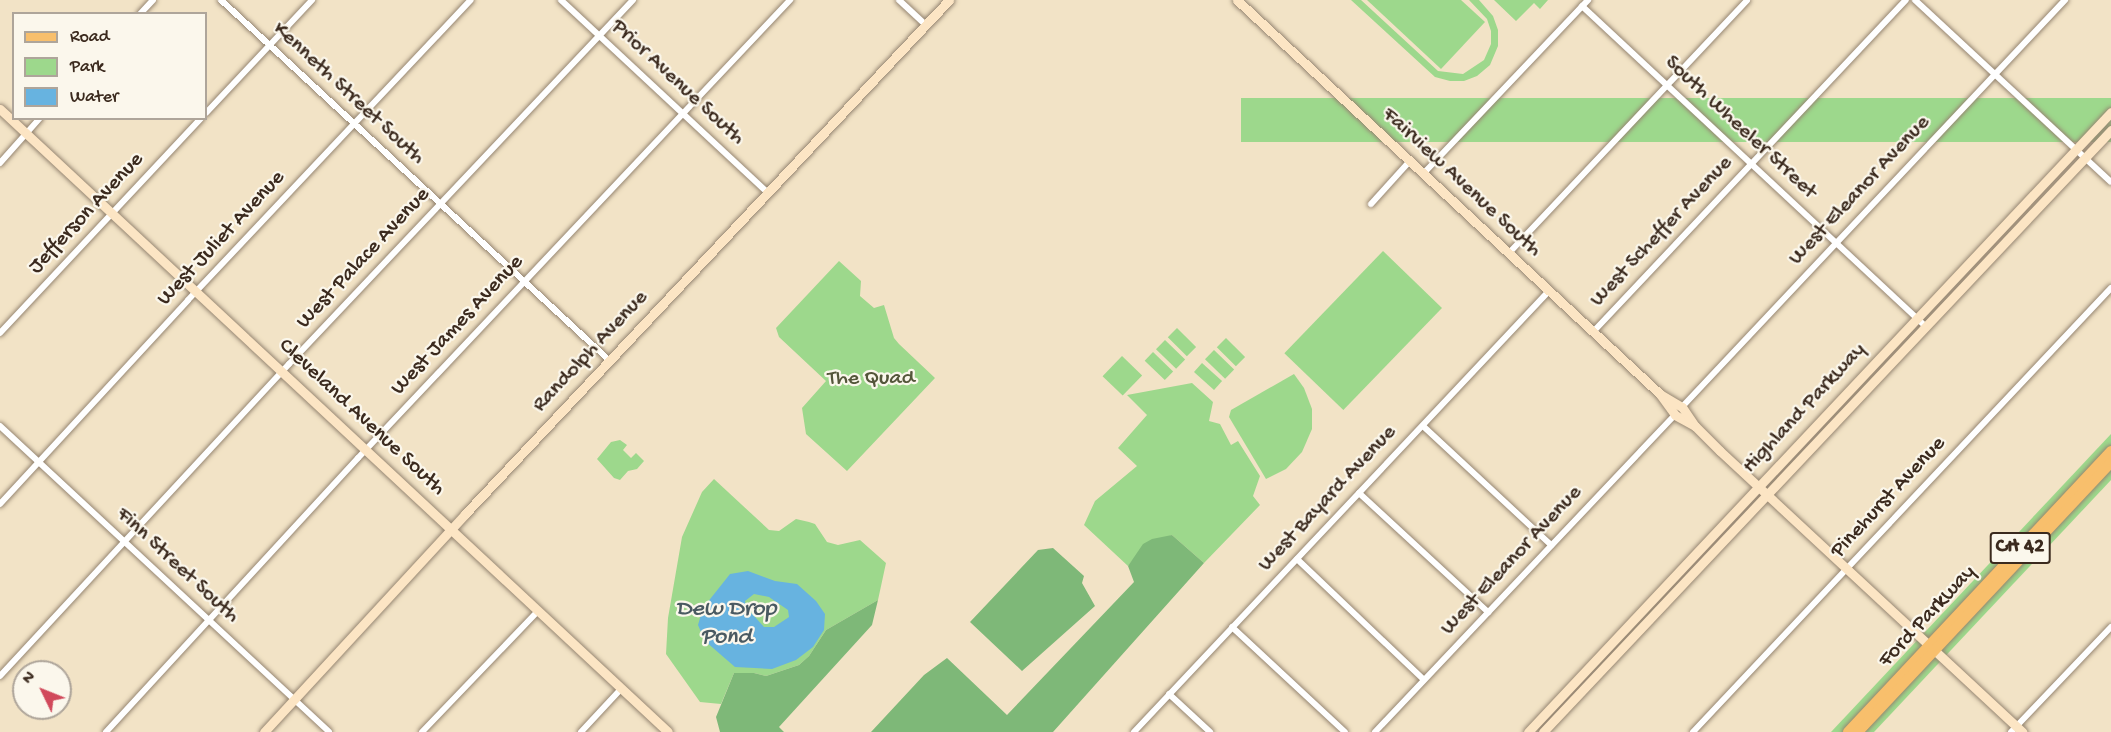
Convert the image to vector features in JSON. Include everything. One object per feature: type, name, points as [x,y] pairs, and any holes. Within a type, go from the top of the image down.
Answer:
[{"type":"main road","name":"Ford Parkway","points":[[1858,732],[1932,647],[2111,451]]},
{"type":"main road","name":"Ford Parkway","points":[[1848,732],[2111,463]]},
{"type":"street","points":[[142,12],[153,0]]},
{"type":"street","name":"Kenneth Street South","points":[[221,0],[610,361]]},
{"type":"street","points":[[207,112],[312,0]]},
{"type":"street","name":"West Juliet Avenue","points":[[0,504],[195,292],[471,0]]},
{"type":"street","name":"Prior Avenue South","points":[[561,0],[768,193]]},
{"type":"street","name":"West Palace Avenue","points":[[0,676],[282,371],[633,0]]},
{"type":"street","name":"West James Avenue","points":[[106,732],[366,450],[790,0]]},
{"type":"street","points":[[899,0],[926,25]]},
{"type":"street","name":"Randolph Avenue","points":[[264,732],[950,0]]},
{"type":"street","name":"Fairview Avenue South","points":[[1237,0],[1932,647],[2017,730]]},
{"type":"street","points":[[1423,174],[1588,0]]},
{"type":"street","points":[[1509,253],[1747,0]]},
{"type":"street","name":"West Scheffer Avenue","points":[[1593,332],[1905,0]]},
{"type":"street","points":[[1916,0],[2111,183]]},
{"type":"street","name":"West Eleanor Avenue","points":[[1376,732],[2065,0]]},
{"type":"street","name":"South Wheeler Street","points":[[1582,6],[1925,326]]},
{"type":"street","name":"Cleveland Avenue South","points":[[0,109],[668,732]]},
{"type":"street","name":"Highland Parkway","points":[[1530,731],[2111,112]]},
{"type":"street","points":[[0,163],[38,120]]},
{"type":"street","name":"Jefferson Avenue","points":[[0,333],[199,120]]},
{"type":"street","name":"Highland Parkway","points":[[1543,732],[2111,130]]},
{"type":"street","points":[[1371,204],[1409,162]]},
{"type":"street","name":"Pinehurst Avenue","points":[[1694,732],[2111,288]]},
{"type":"street","name":"West Bayard Avenue","points":[[1134,732],[1549,291]]},
{"type":"street","name":"Finn Street South","points":[[0,426],[329,732]]},
{"type":"street","points":[[1423,426],[1551,545]]},
{"type":"street","points":[[1359,493],[1488,612]]},
{"type":"street","points":[[1296,559],[1424,680]]},
{"type":"street","points":[[422,732],[538,611]]},
{"type":"street","points":[[1232,627],[1345,732]]},
{"type":"street","points":[[2017,730],[2111,627]]},
{"type":"street","points":[[581,732],[621,689]]},
{"type":"street","points":[[1169,694],[1210,732]]},
{"type":"green space","points":[[1351,0],[1361,0],[1438,71],[1463,74],[1484,60],[1491,44],[1491,31],[1487,19],[1469,0],[1479,0],[1493,16],[1498,30],[1498,46],[1490,65],[1477,76],[1464,81],[1450,81],[1435,77]]},
{"type":"green space","points":[[1367,0],[1461,0],[1485,22],[1441,69]]},
{"type":"green space","points":[[1494,0],[1548,0],[1540,9],[1534,3],[1516,21]]},
{"type":"green space","points":[[1241,98],[2111,98],[2111,142],[1241,142]]},
{"type":"green space","points":[[1383,251],[1442,308],[1343,410],[1284,353]]},
{"type":"green space","name":"The Quad","points":[[839,261],[861,281],[860,296],[874,308],[884,305],[894,338],[935,378],[847,471],[806,434],[802,408],[826,381],[779,337],[776,328]]},
{"type":"green space","points":[[1177,328],[1196,347],[1187,356],[1168,337]]},
{"type":"green space","points":[[1226,338],[1245,357],[1236,366],[1217,347]]},
{"type":"green space","points":[[1165,340],[1185,359],[1176,369],[1156,349]]},
{"type":"green space","points":[[1214,350],[1234,369],[1225,379],[1205,359]]},
{"type":"green space","points":[[1153,352],[1173,371],[1165,380],[1145,361]]},
{"type":"green space","points":[[1122,356],[1142,375],[1123,396],[1103,376]]},
{"type":"green space","points":[[1202,363],[1222,381],[1214,390],[1194,372]]},
{"type":"green space","points":[[1294,374],[1304,388],[1312,409],[1312,429],[1302,452],[1286,469],[1266,479],[1229,417],[1231,410]]},
{"type":"green space","points":[[1192,383],[1213,402],[1209,421],[1220,424],[1231,445],[1238,441],[1260,476],[1253,496],[1260,505],[1204,563],[1172,535],[1141,550],[1128,566],[1084,525],[1095,501],[1137,466],[1118,448],[1147,415],[1127,395]]},
{"type":"green space","points":[[2111,434],[2111,480],[1874,732],[1831,732]]},
{"type":"green space","points":[[620,440],[627,445],[623,450],[631,458],[636,453],[644,461],[637,469],[628,471],[620,480],[614,478],[597,459],[611,442]]},
{"type":"green space","points":[[714,479],[769,530],[779,531],[796,519],[809,522],[815,524],[827,542],[838,545],[860,540],[886,563],[878,600],[826,630],[809,656],[799,665],[766,676],[754,673],[734,673],[721,704],[700,702],[666,654],[668,618],[682,537],[702,492]]},
{"type":"green space","points":[[1172,535],[1204,563],[1053,732],[871,732],[924,675],[947,658],[1007,715],[1134,582],[1128,566],[1143,544],[1152,539]]},
{"type":"green space","points":[[1053,548],[1084,576],[1082,583],[1095,606],[1022,671],[970,622],[1038,550]]},
{"type":"green space","points":[[878,600],[872,625],[779,727],[784,732],[720,732],[716,717],[734,673],[754,673],[766,676],[799,665],[809,656],[826,630]]},
{"type":"water","name":"Dew Drop Pond","points":[[748,571],[775,581],[797,584],[816,601],[825,614],[824,630],[813,647],[796,660],[772,669],[735,667],[705,641],[698,625],[703,608],[730,574]],"holes":[[[754,594],[769,597],[788,610],[789,617],[774,627],[764,627],[746,607],[745,601]]]}]
